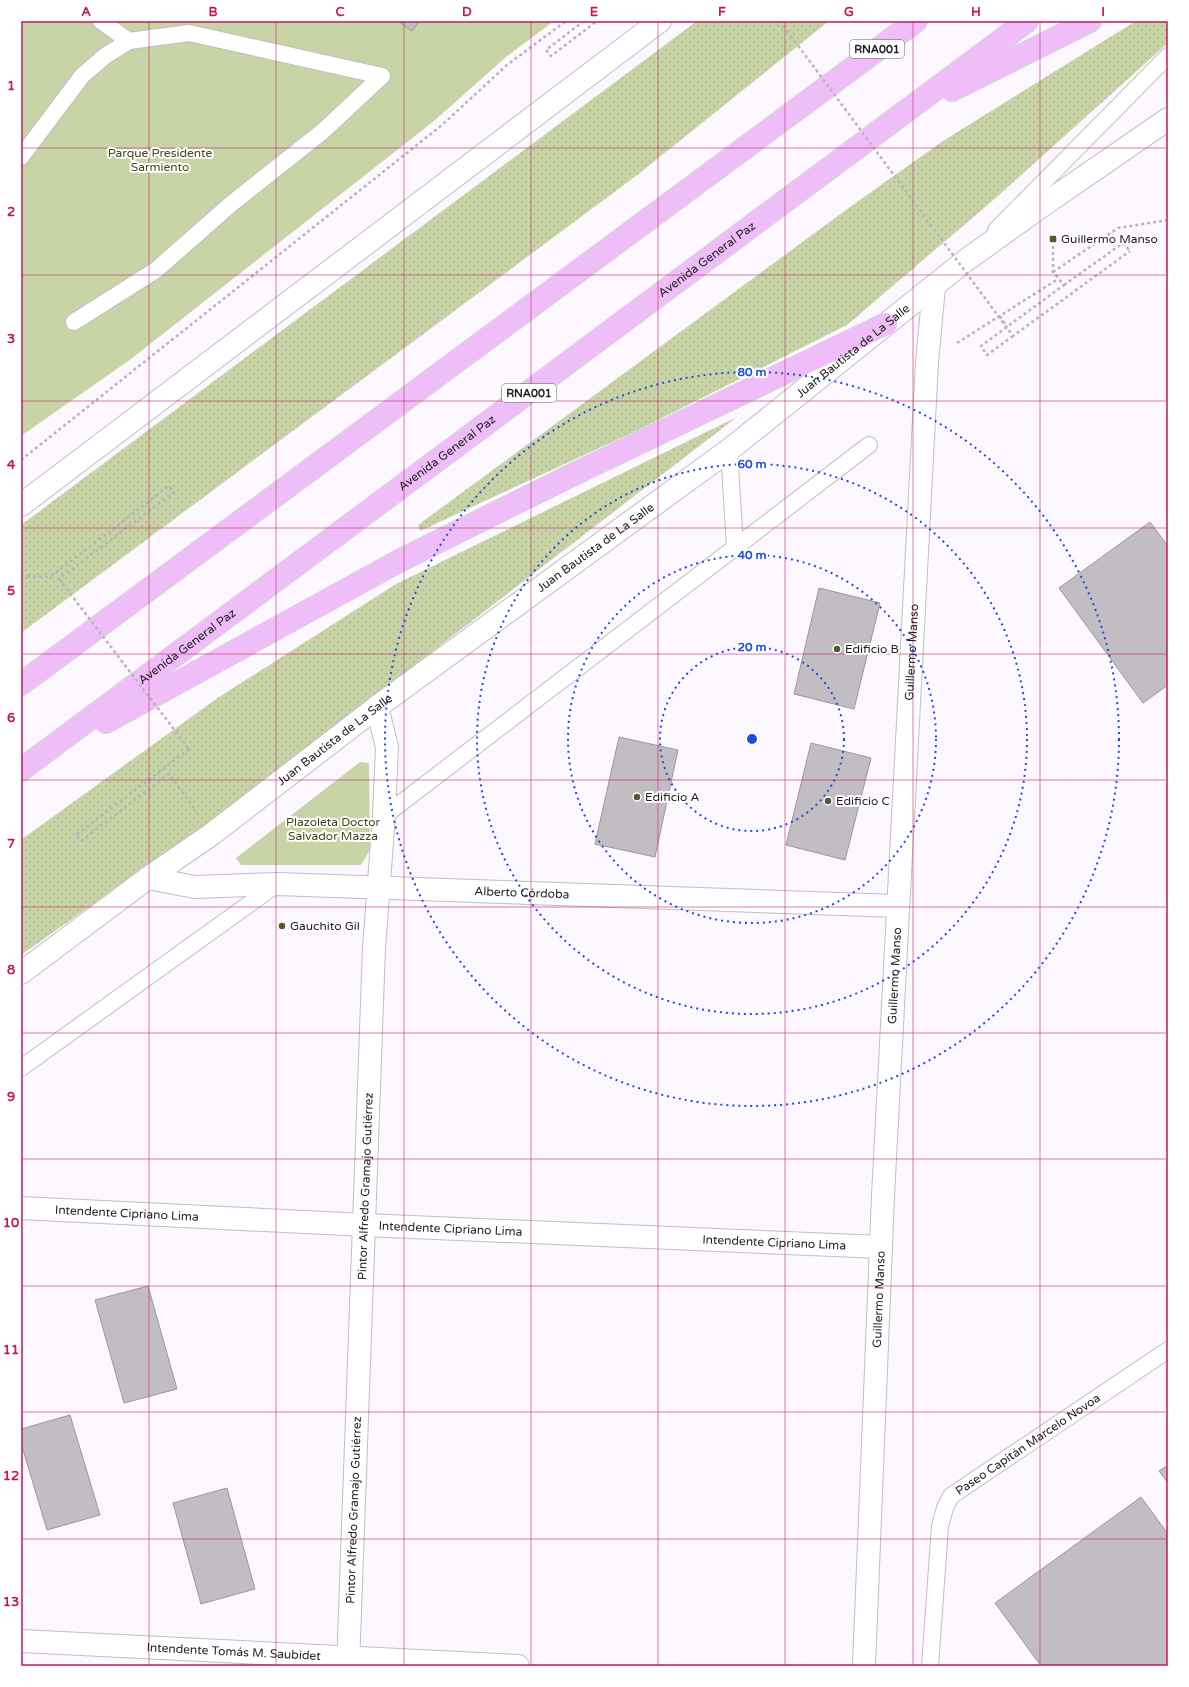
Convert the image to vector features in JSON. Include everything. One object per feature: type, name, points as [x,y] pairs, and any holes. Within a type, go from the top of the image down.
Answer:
[{"type":"highway","points":[[838,77],[891,21]]},
{"type":"highway","name":"RNA001","points":[[21,684],[838,77],[916,21]]},
{"type":"highway","name":"Avenida General Paz","points":[[25,767],[1027,21]]},
{"type":"highway","points":[[901,115],[1090,21]]},
{"type":"highway","points":[[25,767],[400,562],[568,477],[886,324]]},
{"type":"street","points":[[21,505],[660,21]]},
{"type":"street","name":"Juan Bautista de La Salle","points":[[21,973],[148,878],[212,834],[377,707],[729,450],[965,261],[1168,118]]},
{"type":"street","name":"Guillermo Manso","points":[[864,1666],[897,906],[927,362],[934,287]]},
{"type":"street","name":"Pintor Alfredo Gramajo Gutiérrez","points":[[348,1661],[374,948],[384,816],[387,747],[377,707]]},
{"type":"street","name":"Alberto Córdoba","points":[[148,878],[195,887],[277,884],[897,906]]},
{"type":"street","name":"Intendente Cipriano Lima","points":[[21,1208],[365,1225],[881,1247]]},
{"type":"street","name":"Intendente Tomás M. Saubidet","points":[[21,1641],[348,1661],[518,1666]]},
{"type":"lane","points":[[101,21],[129,41]]},
{"type":"lane","points":[[21,157],[82,76],[105,56],[129,41],[190,33],[382,76],[322,132],[231,204],[156,270],[74,322]]},
{"type":"lane","points":[[965,261],[1168,56]]},
{"type":"lane","points":[[384,816],[869,445]]},
{"type":"lane","points":[[729,450],[735,546]]},
{"type":"lane","points":[[21,1068],[277,884]]},
{"type":"lane","name":"Paseo Capitán Marcelo Novoa","points":[[930,1666],[940,1526],[944,1508],[951,1496],[1168,1350]]},
{"type":"path","points":[[21,460],[442,125],[507,65],[566,21]]},
{"type":"path","points":[[584,21],[546,50],[551,56],[597,21]]},
{"type":"path","points":[[779,21],[1013,336]]},
{"type":"path","points":[[1036,210],[1053,239],[1053,272],[1064,285]]},
{"type":"path","points":[[1053,272],[1118,228],[1168,220]]},
{"type":"path","points":[[1123,243],[1130,251],[987,355],[981,346],[1064,285],[1123,243]]},
{"type":"path","points":[[927,362],[1058,279]]},
{"type":"path","points":[[1000,316],[1007,327]]},
{"type":"path","points":[[21,576],[50,577],[169,486],[174,492],[59,579],[189,749],[76,835],[81,841],[169,774],[212,834]]},
{"type":"green space","name":"Parque Presidente Sarmiento","points":[[21,21],[554,21],[506,57],[434,121],[131,359],[21,436]]},
{"type":"green space","points":[[697,21],[829,21],[636,176],[21,633],[21,525]]},
{"type":"green space","points":[[1136,21],[1168,21],[1168,43],[998,196],[847,325],[638,430],[420,531],[418,525],[850,207],[943,141]]},
{"type":"green space","points":[[737,417],[229,808],[21,955],[21,839],[219,697],[396,584]]},
{"type":"green space","name":"Plazoleta Doctor Salvador Mazza","points":[[360,762],[369,763],[370,850],[361,865],[241,865],[236,858]]},
{"type":"building","points":[[398,21],[419,21],[412,31]]},
{"type":"building","points":[[1150,522],[1168,546],[1168,685],[1143,703],[1059,588]]},
{"type":"building","name":"Edificio B","points":[[819,588],[880,603],[854,709],[794,694]]},
{"type":"building","name":"Edificio A","points":[[619,737],[678,750],[655,857],[595,844]]},
{"type":"building","name":"Edificio C","points":[[811,743],[871,758],[845,860],[786,845]]},
{"type":"building","points":[[148,1286],[177,1389],[124,1403],[95,1300]]},
{"type":"building","points":[[70,1415],[100,1515],[47,1530],[21,1443],[21,1429]]},
{"type":"building","points":[[1168,1465],[1168,1483],[1159,1471]]},
{"type":"building","points":[[227,1488],[255,1589],[201,1604],[173,1503]]},
{"type":"building","points":[[1141,1497],[1168,1534],[1168,1666],[1041,1666],[995,1603]]},
{"type":"place","name":"Guillermo Manso","points":[[1053,239]]},
{"type":"place","name":"Edificio B","points":[[837,649]]},
{"type":"place","name":"Edificio A","points":[[637,797]]},
{"type":"place","name":"Edificio C","points":[[828,801]]},
{"type":"place","name":"Gauchito Gil","points":[[282,926]]}]
